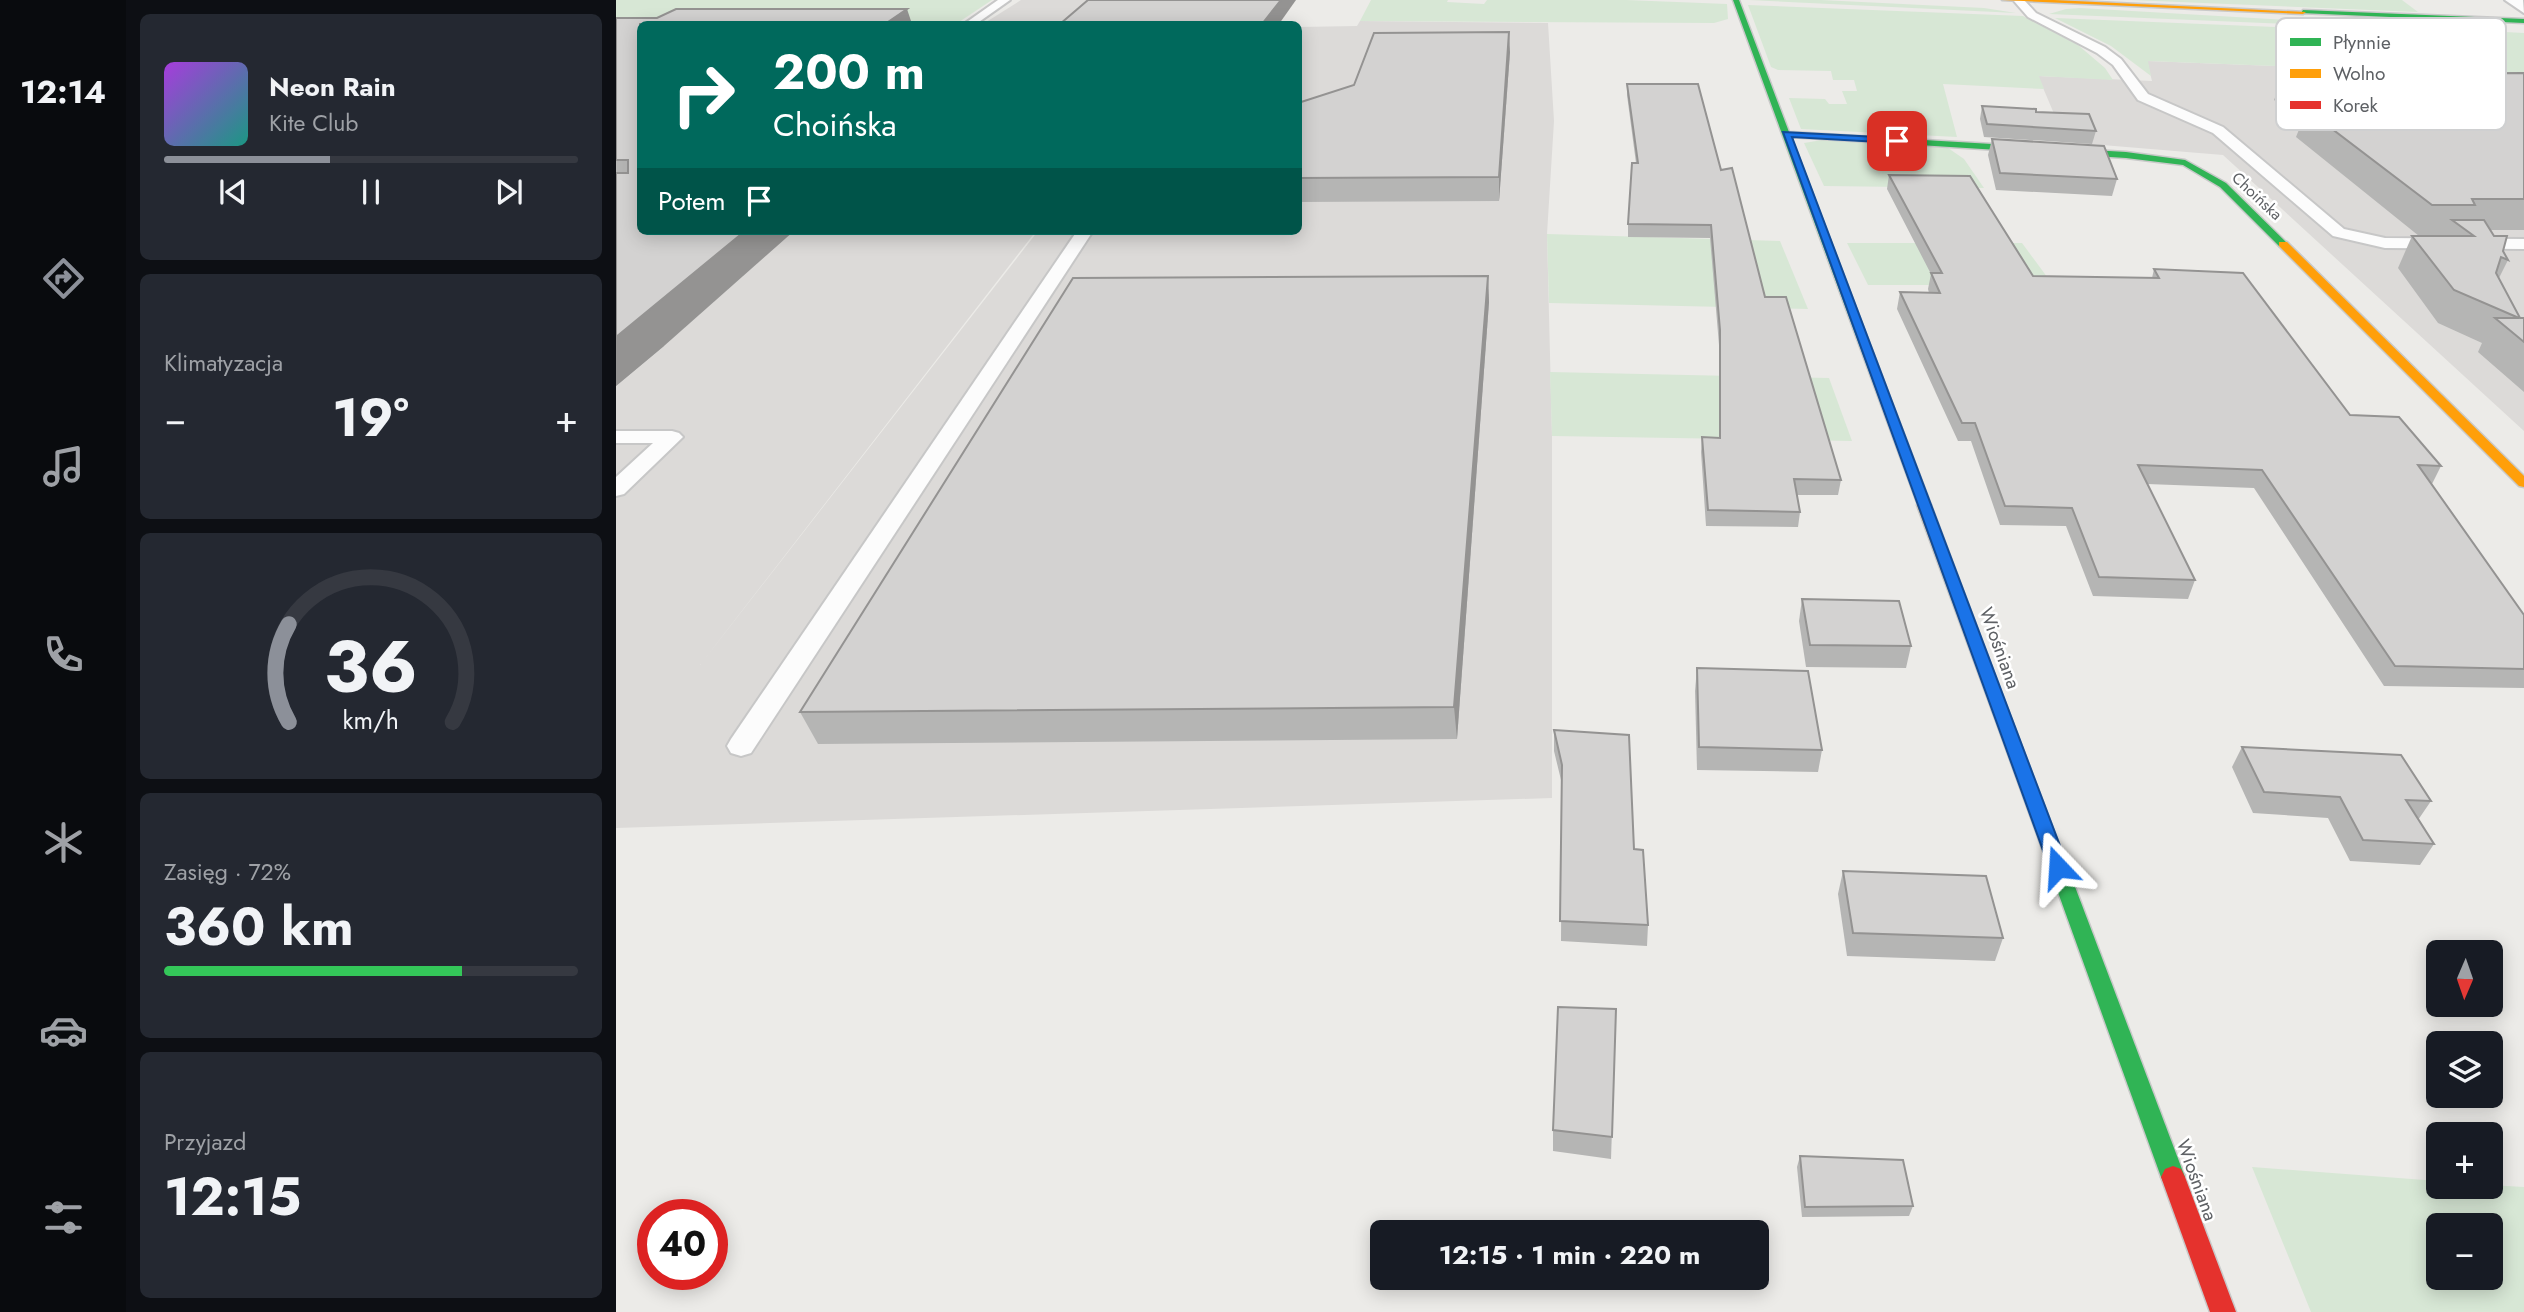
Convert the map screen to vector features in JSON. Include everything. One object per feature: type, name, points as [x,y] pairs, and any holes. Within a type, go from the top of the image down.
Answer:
[{"type":"street","name":"Wiośniana","points":[[1737,0],[2223,1312]]},
{"type":"street","points":[[2005,0],[2448,18]]},
{"type":"street","points":[[2513,0],[2524,8]]},
{"type":"street","points":[[2506,20],[2524,21]]},
{"type":"street","name":"Choińska","points":[[1786,134],[2126,155],[2185,163],[2223,185],[2524,483]]},
{"type":"lane","points":[[974,21],[1005,0]]},
{"type":"lane","points":[[2018,1],[2040,20],[2102,50],[2117,62],[2143,97],[2218,130],[2339,233],[2385,243],[2524,244]]},
{"type":"lane","points":[[741,746],[1082,235]]},
{"type":"lane","points":[[616,437],[672,437],[616,489]]},
{"type":"shaded area","points":[[1021,0],[1210,0],[1194,21],[988,21]]},
{"type":"shaded area","points":[[1360,21],[1548,23],[1554,121],[1547,234],[1552,436],[1552,798],[616,828],[616,27],[637,206],[637,235],[1033,235],[700,665],[1035,235],[1302,235],[1302,27],[1357,26]]},
{"type":"shaded area","points":[[2147,61],[2276,66],[2276,130],[2506,130],[2506,75],[2524,76],[2524,431],[2223,155],[2066,142],[2038,76],[2152,81]]},
{"type":"green space","points":[[616,0],[992,0],[960,21],[637,21],[637,27],[616,27]]},
{"type":"green space","points":[[1371,0],[1448,0],[1447,2],[1484,4],[1487,0],[1626,0],[1727,4],[1728,19],[1714,23],[1360,21]]},
{"type":"green space","points":[[1749,0],[1821,0],[1984,8],[2016,13]]},
{"type":"green space","points":[[2131,0],[2402,0],[2418,12]]},
{"type":"green space","points":[[1748,5],[2023,16],[2078,45],[2105,68],[2113,80],[2039,76],[2044,89],[1943,84],[1957,137],[1801,129],[1789,98],[1825,99],[1829,104],[1847,104],[1842,91],[1857,91],[1854,80],[1833,80],[1831,71],[1778,70],[1771,67]]},
{"type":"green space","points":[[2066,9],[2276,19],[2276,23],[2049,14]]},
{"type":"green space","points":[[2055,18],[2276,27],[2276,66],[2148,61],[2151,76],[2111,46]]},
{"type":"green space","points":[[2506,32],[2524,33],[2524,76],[2506,75]]},
{"type":"green space","points":[[1822,140],[1948,148],[1964,159],[1984,188],[1824,186],[1804,143]]},
{"type":"green space","points":[[1547,234],[1780,241],[1808,309],[1549,303]]},
{"type":"green space","points":[[1847,243],[2022,243],[2053,285],[1868,285]]},
{"type":"green space","points":[[1550,372],[1829,378],[1852,441],[1552,436]]},
{"type":"green space","points":[[2252,1167],[2426,1180],[2426,1199],[2503,1199],[2503,1186],[2524,1187],[2524,1312],[2311,1312]]},
{"type":"building","points":[[1088,0],[1281,0],[1264,21],[1064,21]]},
{"type":"building","points":[[676,9],[907,9],[889,21],[637,21],[637,235],[740,235],[616,337],[616,173],[628,173],[628,160],[616,160],[616,18],[657,18]]},
{"type":"building","points":[[1509,32],[1499,177],[1302,178],[1302,102],[1354,85],[1374,33]]},
{"type":"building","points":[[2506,73],[2524,73],[2524,199],[2472,199],[2475,205],[2432,205],[2334,130],[2506,130]]},
{"type":"building","points":[[1627,84],[1698,84],[1721,170],[1732,168],[1765,297],[1786,297],[1841,480],[1794,479],[1800,512],[1708,510],[1702,437],[1720,438],[1720,330],[1711,225],[1628,224],[1632,163],[1638,163]]},
{"type":"building","points":[[1982,106],[2089,114],[2096,131],[1987,124]]},
{"type":"building","points":[[1992,139],[2104,146],[2117,179],[2000,173]]},
{"type":"building","points":[[1889,175],[1970,176],[2033,276],[2159,278],[2154,269],[2243,273],[2350,415],[2399,417],[2441,466],[2418,465],[2524,615],[2524,669],[2395,666],[2262,470],[2138,465],[2195,580],[2099,577],[2072,508],[2005,506],[1975,423],[1962,423],[1900,292],[1940,293],[1931,273],[1942,273]]},
{"type":"building","points":[[2452,220],[2484,220],[2494,236],[2507,236],[2503,251],[2508,260],[2501,257],[2496,273],[2520,318],[2524,318],[2524,342],[2495,318],[2519,318],[2454,290],[2412,236],[2474,236]]},
{"type":"building","points":[[1488,276],[1454,707],[800,712],[1073,278]]},
{"type":"building","points":[[1802,599],[1899,601],[1911,646],[1810,645]]},
{"type":"building","points":[[1697,668],[1808,671],[1822,750],[1699,747]]},
{"type":"building","points":[[1554,730],[1629,735],[1634,849],[1643,850],[1648,925],[1560,921],[1562,765]]},
{"type":"building","points":[[2242,747],[2401,755],[2431,801],[2406,800],[2434,844],[2363,840],[2340,797],[2264,792]]},
{"type":"building","points":[[1843,871],[1986,876],[2003,938],[1853,933]]},
{"type":"building","points":[[1558,1007],[1616,1009],[1612,1137],[1553,1130]]},
{"type":"building","points":[[1800,1156],[1903,1160],[1913,1206],[1805,1207]]},
{"type":"traffic: fast","points":[[1736,0],[1924,505]]},
{"type":"traffic: fast","points":[[2303,12],[2450,18]]},
{"type":"traffic: fast","points":[[2506,20],[2524,21]]},
{"type":"traffic: fast","points":[[1786,134],[2126,155],[2185,163],[2223,185],[2283,244]]},
{"type":"traffic: fast","points":[[2000,710],[2173,1177]]},
{"type":"traffic: slow","points":[[2005,0],[2303,12]]},
{"type":"traffic: slow","points":[[2283,244],[2524,483]]},
{"type":"traffic: slow","points":[[1924,505],[2000,710]]},
{"type":"traffic: jam","points":[[2173,1177],[2223,1312]]},
{"type":"route","points":[[1897,141],[1786,134],[2058,867]]}]
